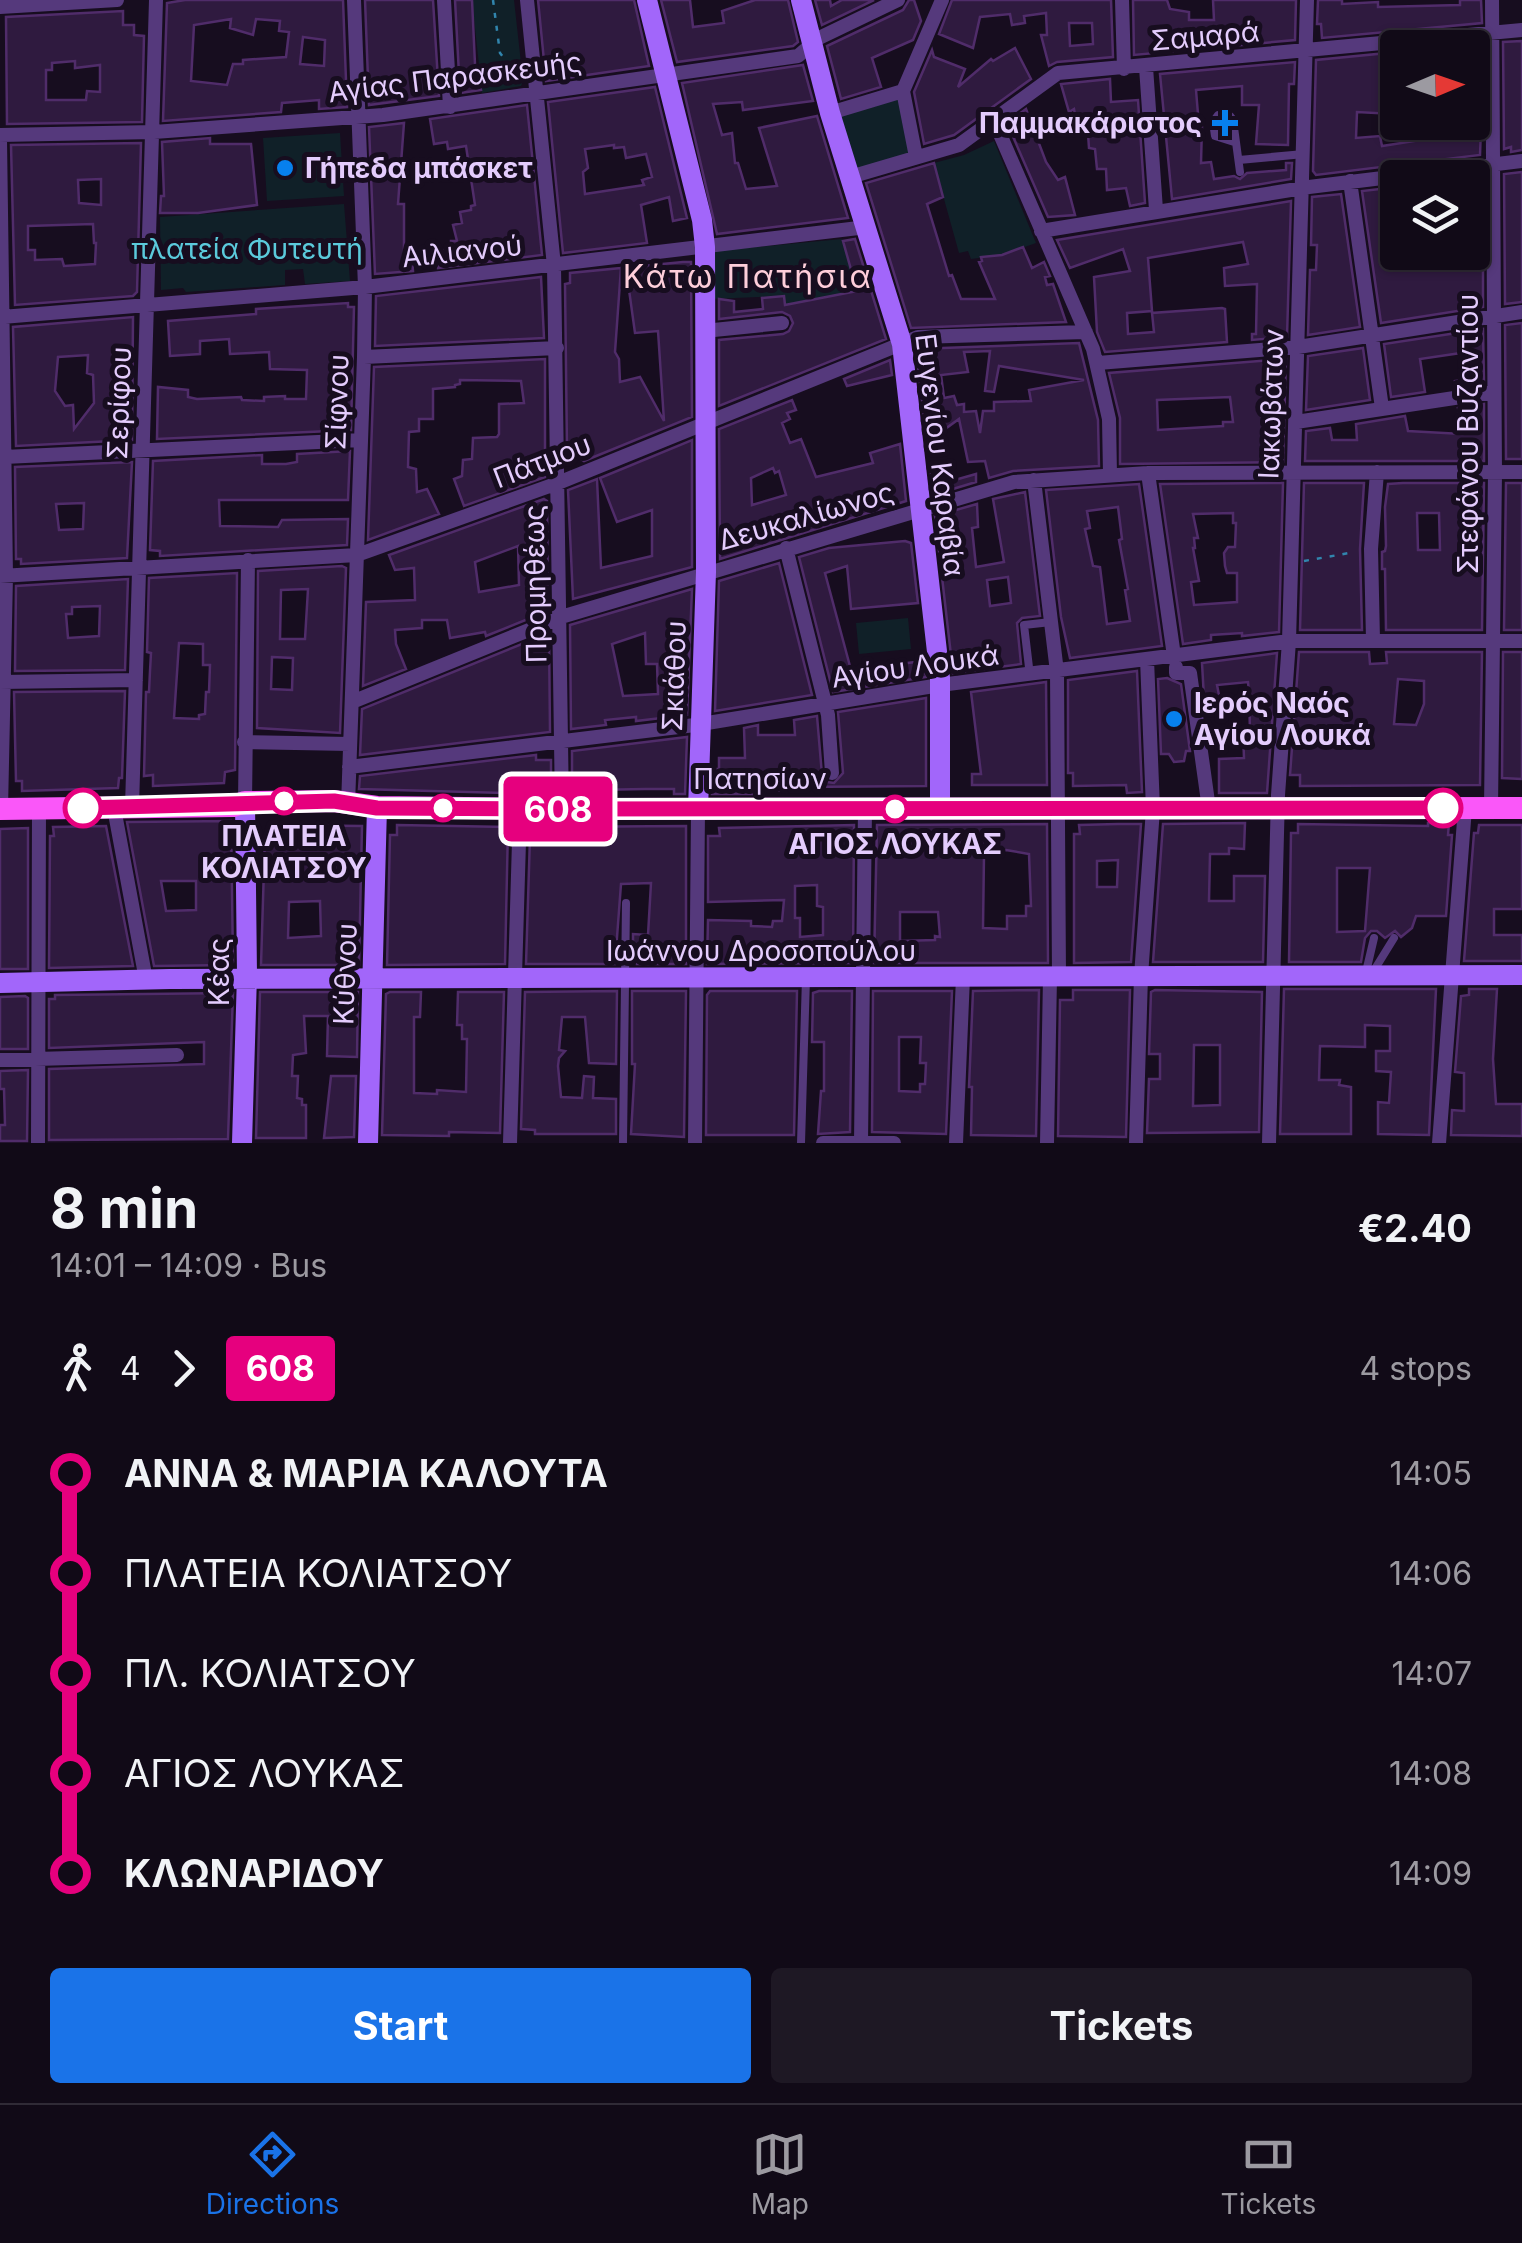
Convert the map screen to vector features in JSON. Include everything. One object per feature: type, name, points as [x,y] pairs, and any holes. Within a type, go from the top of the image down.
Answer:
[{"type":"main road","name":"Πατησίων","points":[[0,809],[334,801],[377,808],[698,810],[1522,808]]},
{"type":"street","points":[[0,7],[117,0]]},
{"type":"street","name":"Σερίφου","points":[[146,980],[123,808],[136,680],[156,0]]},
{"type":"street","name":"Σίφνου","points":[[348,805],[365,287],[354,0]]},
{"type":"street","points":[[444,0],[450,107]]},
{"type":"street","name":"Προμηθέως","points":[[527,0],[554,266],[562,809]]},
{"type":"street","name":"Σκιάθου","points":[[646,0],[702,220],[705,246],[706,572],[699,723],[695,1143]]},
{"type":"street","name":"Ευγενίου Καραβία","points":[[802,0],[830,113],[902,344],[940,686],[940,810]]},
{"type":"street","name":"Αγίας Παρασκευής","points":[[0,137],[154,132],[450,107],[798,56],[810,44],[898,0]]},
{"type":"street","points":[[916,157],[904,91],[942,0]]},
{"type":"street","points":[[1122,0],[1124,68]]},
{"type":"street","name":"Ιακωβάτων","points":[[1269,1143],[1278,809],[1290,641],[1306,0]]},
{"type":"street","name":"Στεφάνου Βυζαντίου","points":[[1491,808],[1495,472],[1492,0]]},
{"type":"street","name":"Σαμαρά","points":[[850,177],[958,145],[1058,73],[1522,30]]},
{"type":"street","points":[[1146,66],[1156,210]]},
{"type":"street","points":[[830,113],[904,91]]},
{"type":"street","points":[[993,118],[1098,363],[1108,419],[1110,475]]},
{"type":"street","points":[[0,137],[4,457],[0,809]]},
{"type":"street","points":[[1040,232],[1303,188],[1522,160]]},
{"type":"street","points":[[1350,181],[1382,408]]},
{"type":"street","name":"Αιλιανού","points":[[2,317],[365,287],[866,227]]},
{"type":"street","points":[[1098,363],[1298,346],[1522,312]]},
{"type":"street","points":[[704,331],[782,324]]},
{"type":"street","name":"Πάτμου","points":[[3,576],[357,554],[558,483],[918,337],[1086,332]]},
{"type":"street","points":[[364,357],[557,348]]},
{"type":"street","points":[[1296,422],[1494,392]]},
{"type":"street","points":[[4,457],[362,440]]},
{"type":"street","points":[[1373,640],[1376,472]]},
{"type":"street","name":"Δευκαλίωνος","points":[[352,702],[561,617],[1014,482],[1148,473],[1522,472]]},
{"type":"street","points":[[1148,473],[1176,674],[1190,673],[1209,809]]},
{"type":"street","points":[[1034,480],[1057,672],[1060,809],[1047,1143]]},
{"type":"street","points":[[786,548],[825,705],[832,772]]},
{"type":"street","points":[[245,802],[248,560]]},
{"type":"street","name":"Αγίου Λουκά","points":[[349,767],[699,723],[1147,659],[1175,661],[1290,641],[1522,641]]},
{"type":"street","points":[[1136,1143],[1141,976],[1153,809],[1147,659]]},
{"type":"street","points":[[1,682],[136,680]]},
{"type":"street","points":[[244,742],[350,744]]},
{"type":"street","name":"Κέας","points":[[242,1143],[247,980],[245,802]]},
{"type":"street","name":"Κύθνου","points":[[368,1143],[377,808]]},
{"type":"street","points":[[510,1143],[520,808]]},
{"type":"street","points":[[1439,1143],[1465,808]]},
{"type":"street","points":[[38,1143],[39,809]]},
{"type":"street","points":[[861,1143],[864,809]]},
{"type":"street","name":"Ιωάννου Δροσοπούλου","points":[[0,984],[146,980],[1522,975]]},
{"type":"street","points":[[956,1143],[963,977]]},
{"type":"street","points":[[0,1060],[177,1055]]},
{"type":"street","points":[[823,1143],[894,1143]]},
{"type":"lane","points":[[1234,142],[1240,172]]},
{"type":"lane","points":[[1239,160],[1304,154]]},
{"type":"lane","points":[[1030,676],[1024,625],[1052,622]]},
{"type":"lane","points":[[623,1143],[626,903]]},
{"type":"lane","points":[[1369,976],[1374,938]]},
{"type":"lane","points":[[1369,976],[1394,938]]},
{"type":"lane","points":[[800,1143],[806,978]]},
{"type":"path","points":[[493,0],[503,59],[519,80],[536,92]]},
{"type":"path","points":[[1292,563],[1372,549]]},
{"type":"green space","points":[[472,0],[514,0],[521,86],[482,93]]},
{"type":"green space","points":[[900,95],[912,153],[852,170],[837,113]]},
{"type":"green space","points":[[340,133],[344,196],[267,201],[263,138]]},
{"type":"green space","points":[[994,141],[1036,243],[1002,255],[971,259],[968,251],[959,253],[934,163]]},
{"type":"green space","name":"πλατεία Φυτευτή","points":[[344,204],[350,281],[305,284],[303,269],[285,270],[285,285],[186,292],[183,288],[161,290],[160,217]]},
{"type":"green space","points":[[842,239],[857,291],[785,305],[783,296],[712,299],[712,251]]},
{"type":"green space","points":[[908,618],[911,649],[859,654],[856,623]]},
{"type":"building","points":[[343,0],[347,107],[319,109],[319,100],[282,103],[281,112],[163,121],[167,3]],"holes":[[[231,19],[230,28],[253,35],[256,19],[280,21],[279,31],[289,32],[286,57],[233,64],[227,85],[191,81],[194,25]],[[303,37],[325,40],[324,66],[300,64]]]},
{"type":"building","points":[[365,0],[433,0],[439,96],[369,105]]},
{"type":"building","points":[[455,0],[472,0],[475,64],[481,90],[460,93]]},
{"type":"building","points":[[538,0],[634,0],[649,66],[546,81]]},
{"type":"building","points":[[661,0],[690,0],[693,27],[724,23],[722,11],[755,0],[788,0],[798,42],[793,46],[677,62]]},
{"type":"building","points":[[815,0],[830,0],[831,6],[842,0],[874,0],[822,25]]},
{"type":"building","points":[[909,0],[914,0],[921,21],[913,40],[872,58],[881,87],[841,99],[827,46],[903,10]]},
{"type":"building","points":[[952,0],[1111,0],[1113,57],[1049,66],[1041,35],[1047,35],[1046,13],[1024,16],[1025,23],[1012,25],[1010,14],[980,17],[973,48],[939,34]],"holes":[[[1069,23],[1092,23],[1093,44],[1070,46]]]},
{"type":"building","points":[[1133,0],[1167,0],[1170,9],[1189,12],[1189,20],[1214,20],[1213,0],[1296,0],[1295,40],[1134,55]]},
{"type":"building","points":[[1318,0],[1342,0],[1342,4],[1378,2],[1378,7],[1460,5],[1460,0],[1481,0],[1482,23],[1322,38],[1321,24],[1317,24]]},
{"type":"building","points":[[123,11],[123,25],[134,25],[134,35],[144,36],[142,122],[7,124],[6,17]],"holes":[[[75,61],[75,68],[100,65],[100,92],[87,91],[86,100],[46,100],[46,70],[52,70],[52,63]]]},
{"type":"building","points":[[1522,41],[1522,150],[1511,152],[1511,147],[1504,149],[1503,42]]},
{"type":"building","points":[[1015,48],[1031,79],[954,135],[924,144],[914,92],[932,50],[934,57],[965,69],[958,87],[991,59]]},
{"type":"building","points":[[1380,54],[1380,113],[1357,112],[1356,138],[1380,136],[1382,146],[1421,140],[1481,140],[1480,155],[1380,160],[1380,167],[1316,175],[1316,60]]},
{"type":"building","points":[[1295,62],[1294,84],[1289,84],[1288,145],[1256,144],[1259,105],[1242,105],[1242,86],[1196,90],[1202,126],[1201,163],[1211,162],[1214,179],[1240,179],[1247,173],[1286,170],[1286,163],[1292,163],[1291,179],[1172,199],[1160,74]]},
{"type":"building","points":[[803,65],[813,101],[743,110],[742,102],[713,104],[722,135],[732,133],[735,163],[746,189],[777,186],[759,128],[817,116],[848,218],[717,234],[682,83]]},
{"type":"building","points":[[1110,79],[1111,102],[1138,100],[1145,203],[1130,206],[1126,188],[1107,190],[1106,169],[1097,169],[1095,149],[1089,148],[1087,119],[1076,120],[1074,109],[1069,112],[1061,84]]},
{"type":"building","points":[[655,87],[687,218],[673,221],[669,197],[641,205],[647,243],[563,253],[548,102]],"holes":[[[624,147],[626,158],[646,154],[652,177],[642,180],[644,185],[585,194],[585,149]]]},
{"type":"building","points":[[527,105],[542,255],[438,268],[437,251],[451,249],[451,241],[457,241],[453,225],[462,223],[460,212],[475,205],[466,146],[448,149],[447,142],[434,144],[430,119]]},
{"type":"building","points":[[1026,109],[1046,162],[1058,180],[1065,177],[1075,215],[1048,217],[1007,123]]},
{"type":"building","points":[[404,123],[398,204],[404,204],[404,258],[412,258],[413,271],[375,274],[369,127]]},
{"type":"building","points":[[210,138],[210,144],[251,144],[257,205],[198,213],[160,213],[164,196],[162,142]]},
{"type":"building","points":[[141,143],[137,292],[133,296],[15,305],[11,145]],"holes":[[[101,179],[101,205],[79,203],[78,180]],[[93,224],[95,264],[64,266],[62,259],[35,260],[35,250],[28,250],[28,226]]]},
{"type":"building","points":[[934,163],[943,197],[927,204],[949,276],[952,275],[961,299],[995,299],[979,262],[981,257],[1023,247],[1032,268],[1044,262],[1050,276],[1045,277],[1047,285],[1053,284],[1066,322],[911,328],[866,183]]},
{"type":"building","points":[[1522,172],[1522,302],[1505,304],[1504,174]]},
{"type":"building","points":[[1380,189],[1380,270],[1483,270],[1483,307],[1381,323],[1362,191]]},
{"type":"building","points":[[1341,194],[1360,327],[1308,335],[1310,270],[1316,270],[1317,245],[1311,245],[1312,197]]},
{"type":"building","points":[[1291,201],[1287,337],[1252,340],[1252,334],[1256,334],[1257,284],[1225,286],[1224,268],[1248,264],[1243,242],[1148,258],[1152,311],[1127,313],[1128,334],[1154,332],[1152,313],[1222,308],[1227,342],[1105,352],[1097,332],[1094,277],[1130,271],[1123,249],[1070,268],[1057,240]]},
{"type":"building","points":[[855,239],[886,339],[719,406],[719,340],[783,334],[793,323],[782,312],[719,319],[719,299],[734,301],[734,312],[763,309],[762,298],[784,296],[785,305],[857,291],[843,241]]},
{"type":"building","points":[[691,262],[692,417],[584,461],[567,450],[565,284],[570,283],[570,273],[621,268]],"holes":[[[621,268],[626,268],[635,333],[658,331],[664,421],[640,377],[620,382],[615,352]]]},
{"type":"building","points":[[541,277],[544,338],[375,346],[376,296]]},
{"type":"building","points":[[348,303],[348,307],[354,307],[351,430],[157,439],[158,387],[188,390],[188,397],[197,399],[306,399],[307,370],[270,369],[269,352],[230,354],[229,339],[200,341],[200,354],[170,356],[168,321],[256,314],[256,309]]},
{"type":"building","points":[[133,317],[132,440],[16,446],[13,327]],"holes":[[[88,355],[87,373],[93,375],[94,403],[74,429],[73,405],[65,406],[55,391],[58,357]]]},
{"type":"building","points":[[1522,323],[1522,459],[1506,459],[1505,325]]},
{"type":"building","points":[[1483,329],[1484,383],[1456,387],[1455,381],[1464,380],[1461,353],[1420,359],[1425,392],[1391,397],[1384,344]]},
{"type":"building","points":[[1079,343],[1098,420],[1099,466],[1013,471],[989,478],[985,461],[968,462],[959,419],[945,429],[926,434],[916,349]],"holes":[[[990,351],[985,391],[994,392],[999,366],[1084,380],[1029,390],[1031,401],[994,402],[994,411],[983,411],[980,433],[976,411],[964,412],[964,404],[957,405],[954,396],[944,398],[941,375],[968,372],[964,352]]]},
{"type":"building","points":[[1363,348],[1370,400],[1306,410],[1308,356]]},
{"type":"building","points":[[545,359],[545,477],[464,506],[454,479],[462,476],[463,460],[472,459],[473,438],[499,434],[499,404],[524,403],[521,381],[460,380],[455,387],[433,389],[433,419],[419,419],[419,431],[409,432],[408,467],[416,469],[417,492],[427,489],[439,514],[368,540],[374,367]]},
{"type":"building","points":[[1286,359],[1283,462],[1120,464],[1120,418],[1109,373]],"holes":[[[1230,397],[1233,422],[1158,430],[1157,400]]]},
{"type":"building","points":[[890,360],[892,375],[847,386],[844,379]]},
{"type":"building","points":[[792,400],[796,410],[787,413],[790,419],[782,423],[790,443],[801,439],[816,477],[873,463],[870,453],[900,444],[906,501],[720,559],[719,429]],"holes":[[[773,468],[775,473],[779,471],[786,495],[752,505],[751,478]]]},
{"type":"building","points":[[1484,404],[1484,461],[1305,461],[1306,431],[1330,428],[1332,440],[1357,440],[1356,424],[1405,416],[1408,431],[1462,434],[1458,408]]},
{"type":"building","points":[[692,440],[692,567],[573,599],[568,490],[597,479],[601,568],[652,556],[652,510],[617,522],[600,478]]},
{"type":"building","points":[[350,451],[348,500],[219,500],[220,526],[278,527],[282,520],[348,519],[347,545],[160,556],[160,551],[150,550],[153,461],[262,455],[262,464],[286,464],[297,462],[297,454]]},
{"type":"building","points":[[132,462],[127,558],[21,564],[21,559],[16,559],[15,467]],"holes":[[[84,503],[83,529],[59,530],[56,504]]]},
{"type":"building","points":[[947,471],[948,482],[976,474],[976,482],[933,495],[931,473]]},
{"type":"building","points":[[1283,483],[1279,632],[1211,635],[1211,640],[1183,644],[1160,484]],"holes":[[[1233,513],[1235,547],[1228,547],[1224,553],[1227,573],[1237,573],[1237,602],[1194,605],[1191,582],[1199,581],[1193,548],[1194,538],[1198,538],[1193,514]]]},
{"type":"building","points":[[1304,483],[1364,483],[1360,549],[1362,630],[1300,630]]},
{"type":"building","points":[[1484,483],[1482,630],[1386,630],[1382,552],[1386,546],[1388,484]],"holes":[[[1417,513],[1439,513],[1440,550],[1418,550]]]},
{"type":"building","points":[[1506,483],[1522,483],[1522,630],[1504,630]]},
{"type":"building","points":[[1139,484],[1162,646],[1070,658],[1061,617],[1046,490]],"holes":[[[1118,507],[1122,539],[1119,540],[1130,621],[1107,624],[1100,567],[1093,566],[1085,529],[1090,528],[1087,511]]]},
{"type":"building","points":[[1025,492],[1040,616],[1022,618],[1017,623],[1021,664],[953,673],[935,516],[977,504],[978,527],[972,528],[976,567],[1004,562],[993,499]],"holes":[[[1008,577],[1011,603],[990,606],[987,580]]]},
{"type":"building","points":[[544,499],[548,611],[486,636],[485,632],[450,638],[447,620],[422,620],[422,628],[395,630],[406,669],[363,686],[366,602],[415,600],[414,568],[395,570],[389,555]],"holes":[[[518,546],[519,585],[479,592],[475,562]]]},
{"type":"building","points":[[911,543],[918,603],[851,609],[847,566],[825,573],[851,670],[924,661],[926,677],[833,692],[799,557],[829,548]]},
{"type":"building","points":[[779,563],[812,695],[715,711],[719,581]]},
{"type":"building","points":[[346,568],[340,733],[257,728],[258,571]],"holes":[[[308,589],[305,639],[280,639],[281,590]],[[272,657],[293,658],[292,690],[271,689]]]},
{"type":"building","points":[[237,573],[235,770],[225,772],[224,783],[153,786],[153,775],[144,776],[151,653],[147,652],[149,578]],"holes":[[[179,643],[203,644],[203,665],[210,665],[205,714],[199,715],[199,719],[174,718]]]},
{"type":"building","points":[[128,579],[125,670],[15,671],[16,586]],"holes":[[[100,606],[99,636],[68,638],[66,614],[72,614],[72,607]]]},
{"type":"building","points":[[692,589],[687,715],[605,720],[606,725],[571,729],[570,625]],"holes":[[[645,633],[646,664],[657,664],[658,694],[623,696],[612,644]]]},
{"type":"building","points":[[549,633],[550,732],[360,755],[362,709]]},
{"type":"building","points":[[1299,652],[1369,652],[1370,664],[1387,663],[1386,652],[1482,652],[1480,785],[1300,786],[1300,775],[1290,775]],"holes":[[[1398,679],[1424,681],[1424,704],[1416,725],[1394,724]]]},
{"type":"building","points":[[1503,652],[1522,652],[1522,779],[1502,778]]},
{"type":"building","points":[[1277,653],[1267,793],[1219,793],[1219,759],[1244,758],[1243,732],[1250,732],[1248,682],[1217,685],[1219,695],[1204,698],[1202,663]]},
{"type":"building","points":[[1137,671],[1142,792],[1127,793],[1126,785],[1073,786],[1073,773],[1068,773],[1068,680]]},
{"type":"building","name":"Ιερός Ναός Αγίου Λουκά","points":[[1158,679],[1181,684],[1190,751],[1186,751],[1184,761],[1174,762],[1169,754],[1161,754]]},
{"type":"building","points":[[1046,682],[1047,785],[972,785],[972,774],[981,774],[971,692]]},
{"type":"building","points":[[125,691],[122,778],[118,788],[22,791],[22,781],[16,781],[14,692]]},
{"type":"building","points":[[926,698],[926,786],[796,787],[759,794],[712,794],[713,769],[719,769],[719,758],[745,758],[744,728],[758,725],[758,735],[795,735],[794,720],[817,716],[822,775],[827,782],[834,783],[843,773],[838,712]]},
{"type":"building","points":[[687,737],[685,794],[674,794],[674,789],[645,789],[572,794],[572,751]]},
{"type":"building","points":[[536,755],[536,760],[551,760],[551,778],[546,778],[546,787],[504,793],[359,789],[360,776]]},
{"type":"building","points":[[231,821],[231,965],[154,966],[127,822]],"holes":[[[161,881],[196,881],[196,910],[166,911]]]},
{"type":"building","points":[[1245,823],[1244,849],[1229,848],[1229,854],[1210,854],[1209,901],[1234,901],[1234,876],[1265,876],[1263,962],[1153,962],[1163,824]]},
{"type":"building","points":[[1449,823],[1448,835],[1452,835],[1446,916],[1416,916],[1412,928],[1401,937],[1395,931],[1385,938],[1371,931],[1365,938],[1361,962],[1289,962],[1291,833],[1298,833],[1298,824]],"holes":[[[1337,868],[1370,868],[1365,931],[1337,932]]]},
{"type":"building","points":[[1047,824],[1048,963],[874,963],[877,825]],"holes":[[[1006,850],[1029,854],[1031,906],[1026,906],[1026,916],[1007,916],[1007,929],[983,928],[984,855]],[[900,912],[938,912],[940,937],[900,941]]]},
{"type":"building","points":[[1141,824],[1131,962],[1074,963],[1074,834],[1080,834],[1079,825]],"holes":[[[1118,860],[1117,887],[1097,887],[1097,861]]]},
{"type":"building","points":[[271,825],[362,826],[359,965],[261,965],[265,835],[271,834]],"holes":[[[320,901],[321,936],[288,938],[289,902]]]},
{"type":"building","points":[[397,825],[508,827],[505,964],[387,965],[390,835],[397,835]]},
{"type":"building","points":[[854,825],[853,963],[707,964],[708,920],[751,921],[751,926],[772,927],[773,921],[782,921],[784,900],[708,902],[708,836],[720,836],[719,828]],"holes":[[[817,885],[817,906],[823,907],[823,935],[800,937],[800,918],[795,918],[795,886]]]},
{"type":"building","points":[[1479,825],[1522,825],[1522,909],[1494,909],[1494,935],[1522,935],[1522,961],[1464,961],[1474,833],[1478,833]]},
{"type":"building","points":[[106,826],[133,966],[49,968],[53,827]]},
{"type":"building","points":[[686,826],[686,964],[633,961],[633,934],[648,935],[651,883],[621,884],[615,964],[526,964],[530,837],[542,837],[542,827]]},
{"type":"building","points":[[28,828],[28,969],[0,969],[0,829]]},
{"type":"building","points":[[1284,989],[1436,989],[1429,1135],[1378,1134],[1378,1102],[1389,1103],[1391,1072],[1376,1071],[1376,1051],[1390,1051],[1390,1026],[1365,1025],[1365,1047],[1320,1046],[1319,1080],[1340,1080],[1339,1085],[1351,1087],[1351,1134],[1280,1134]]},
{"type":"building","points":[[1469,989],[1497,989],[1493,1059],[1496,1104],[1522,1104],[1522,1136],[1451,1135],[1452,1110],[1464,1111],[1464,1073],[1455,1072],[1461,996],[1469,995]]},
{"type":"building","points":[[1039,990],[1036,1136],[971,1135],[973,991]]},
{"type":"building","points":[[1073,990],[1130,990],[1126,1137],[1058,1136],[1060,1000],[1073,1000]]},
{"type":"building","points":[[617,991],[616,1064],[589,1063],[585,1017],[562,1017],[559,1050],[565,1051],[558,1066],[561,1097],[582,1098],[584,1076],[594,1077],[593,1098],[616,1099],[616,1134],[535,1134],[535,1130],[521,1129],[525,992]]},
{"type":"building","points":[[632,991],[686,991],[684,1137],[631,1134],[635,1064]]},
{"type":"building","points":[[710,991],[797,991],[794,1135],[706,1135]]},
{"type":"building","points":[[852,991],[850,1132],[818,1134],[824,1091],[824,1042],[812,1042],[813,993]]},
{"type":"building","points":[[873,991],[952,991],[946,1134],[872,1132]],"holes":[[[899,1037],[921,1037],[920,1063],[926,1063],[925,1084],[920,1084],[920,1092],[899,1091]]]},
{"type":"building","points":[[260,992],[358,992],[357,1057],[327,1056],[328,1016],[304,1016],[306,1053],[293,1055],[292,1076],[298,1076],[297,1098],[306,1105],[306,1138],[256,1138]]},
{"type":"building","points":[[421,992],[420,1017],[414,1017],[414,1093],[437,1094],[437,1090],[466,1092],[467,1039],[462,1039],[462,1025],[457,1025],[458,992],[504,992],[500,1133],[382,1135],[386,994]]},
{"type":"building","points":[[1151,992],[1262,992],[1259,1132],[1147,1133],[1149,1079],[1160,1079],[1160,1054],[1149,1054]],"holes":[[[1194,1045],[1220,1045],[1220,1105],[1193,1106]]]},
{"type":"building","points":[[233,993],[228,1139],[49,1140],[49,1069],[204,1064],[204,1042],[49,1048],[49,999],[55,999],[55,995]]},
{"type":"building","points":[[25,996],[28,1049],[0,1049],[0,997]]},
{"type":"building","points":[[28,1070],[27,1141],[0,1141],[0,1125],[5,1125],[0,1071]]},
{"type":"building","points":[[331,1076],[356,1076],[354,1137],[324,1138]]},
{"type":"bus line","name":"608","points":[[83,808],[334,801],[377,808],[1443,808]]},
{"type":"place","name":"Παμμακάριστος","points":[[1225,123]]},
{"type":"place","name":"Γήπεδα μπάσκετ","points":[[285,168]]},
{"type":"place","name":"Ιερός Ναός Αγίου Λουκά","points":[[1174,719]]},
{"type":"place","name":"ΠΛΑΤΕΙΑ ΚΟΛΙΑΤΣΟΥ","points":[[284,801]]},
{"type":"place","name":"ΑΓΙΟΣ ΛΟΥΚΑΣ","points":[[895,809]]},
{"type":"district","name":"Κάτω Πατήσια","points":[[748,277]]}]
